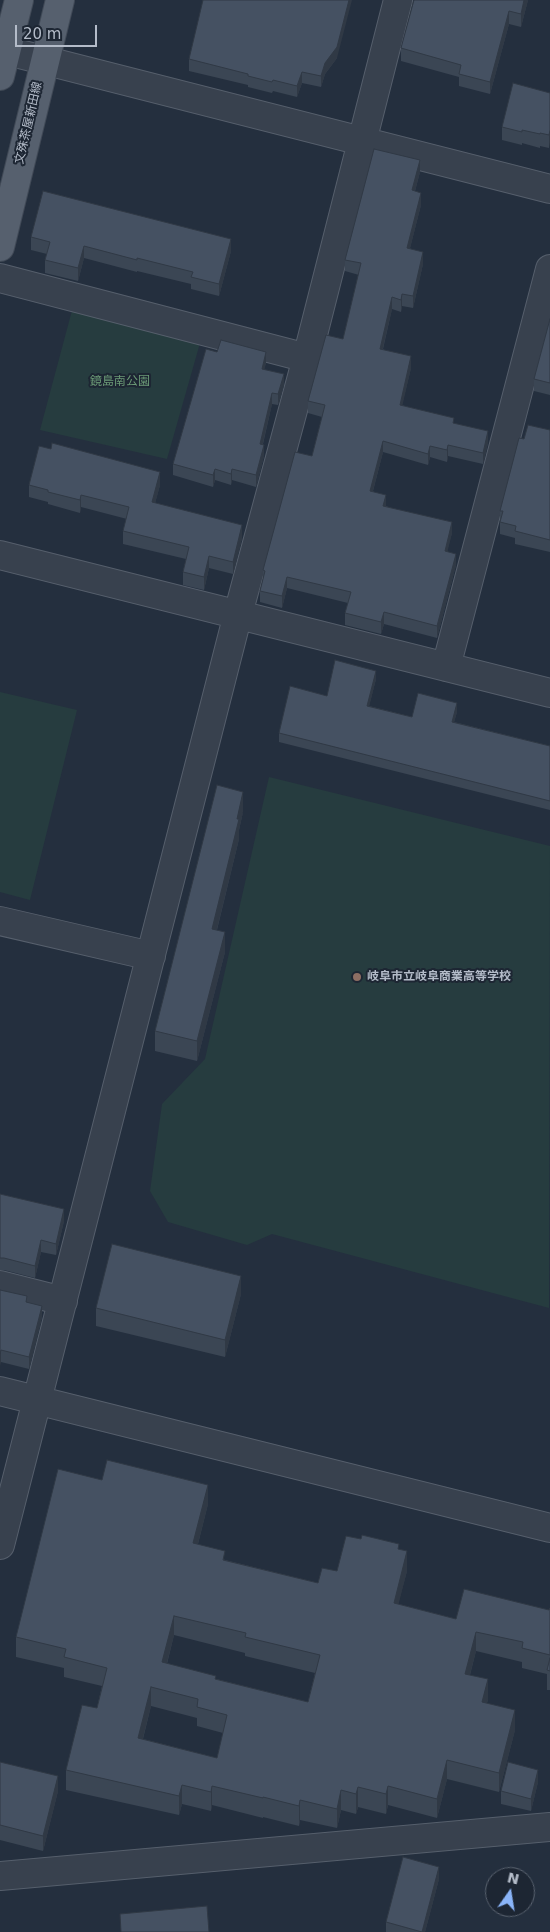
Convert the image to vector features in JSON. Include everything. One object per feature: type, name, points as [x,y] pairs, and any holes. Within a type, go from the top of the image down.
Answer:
[{"type":"main road","points":[[2,59],[19,0]]},
{"type":"main road","name":"文殊茶屋新田線","points":[[0,247],[60,0]]},
{"type":"street","points":[[0,1546],[238,614],[307,358],[398,0]]},
{"type":"street","points":[[2,59],[44,60],[550,189]]},
{"type":"street","points":[[446,667],[550,269]]},
{"type":"street","points":[[0,278],[307,358]]},
{"type":"street","points":[[0,555],[550,693]]},
{"type":"street","points":[[0,921],[151,956]]},
{"type":"street","points":[[0,1285],[63,1300]]},
{"type":"street","points":[[0,1392],[550,1528]]},
{"type":"street","points":[[0,1876],[550,1827]]},
{"type":"green space","name":"鏡島南公園","points":[[74,303],[202,336],[167,459],[40,430]]},
{"type":"green space","points":[[0,692],[77,710],[30,900],[0,892]]},
{"type":"green space","name":"岐阜市立岐阜商業高等学校","points":[[269,777],[550,846],[549,1308],[272,1234],[247,1245],[168,1222],[150,1191],[162,1104],[205,1059]]},
{"type":"building","points":[[203,0],[349,0],[337,47],[325,63],[321,76],[302,72],[297,86],[248,76],[248,74],[189,59]]},
{"type":"building","points":[[414,0],[524,0],[521,14],[509,11],[490,82],[459,74],[461,65],[401,48]]},
{"type":"building","points":[[513,83],[550,93],[549,135],[522,130],[522,132],[502,127]]},
{"type":"building","points":[[374,149],[420,160],[412,190],[421,193],[407,248],[423,252],[413,296],[402,294],[401,300],[392,297],[380,349],[411,356],[400,405],[454,418],[453,423],[488,431],[483,453],[448,445],[447,450],[430,446],[428,454],[383,441],[370,491],[386,495],[383,506],[452,522],[445,551],[456,554],[437,626],[384,612],[381,622],[345,613],[351,592],[287,577],[282,596],[260,591],[265,571],[263,570],[295,452],[312,456],[325,405],[308,401],[326,335],[343,339],[361,263],[345,260]]},
{"type":"building","points":[[43,191],[231,239],[219,284],[191,277],[193,272],[84,246],[78,268],[45,260],[50,242],[31,237]]},
{"type":"building","points":[[550,319],[550,383],[534,379]]},
{"type":"building","points":[[221,340],[266,352],[262,369],[284,374],[278,394],[272,393],[260,444],[264,445],[256,475],[232,469],[231,474],[215,469],[213,475],[173,464],[206,349],[217,352]]},
{"type":"building","points":[[528,425],[550,430],[550,540],[515,531],[516,526],[500,522],[503,511],[500,511],[519,438],[524,439]]},
{"type":"building","points":[[52,443],[160,472],[152,502],[242,525],[233,562],[209,556],[204,577],[183,572],[189,547],[123,531],[129,507],[81,495],[80,500],[29,485],[39,446],[51,449]]},
{"type":"building","points":[[335,660],[376,671],[367,706],[412,717],[418,693],[457,703],[452,722],[550,746],[550,801],[279,733],[290,686],[327,696]]},
{"type":"building","points":[[217,785],[243,792],[237,819],[239,819],[212,929],[225,932],[197,1041],[155,1031]]},
{"type":"building","points":[[0,1194],[64,1209],[56,1244],[41,1240],[35,1266],[0,1258]]},
{"type":"building","points":[[112,1244],[241,1276],[225,1340],[96,1308]]},
{"type":"building","points":[[0,1290],[27,1296],[26,1302],[42,1306],[29,1357],[1,1350],[0,1354]]},
{"type":"building","points":[[107,1460],[208,1485],[193,1543],[225,1551],[223,1560],[318,1583],[322,1568],[337,1571],[346,1536],[361,1539],[362,1535],[399,1544],[398,1549],[407,1551],[394,1603],[456,1619],[464,1589],[549,1610],[550,1608],[550,1655],[522,1648],[523,1642],[476,1632],[465,1674],[488,1679],[482,1702],[515,1710],[499,1773],[447,1760],[437,1799],[388,1786],[386,1794],[358,1787],[356,1794],[341,1790],[337,1809],[300,1800],[299,1806],[212,1786],[211,1792],[182,1785],[179,1796],[66,1770],[82,1705],[97,1708],[107,1668],[64,1657],[66,1649],[16,1637],[58,1469],[102,1480]],"holes":[[[174,1616],[246,1633],[245,1637],[320,1655],[308,1702],[215,1679],[216,1676],[162,1662]],[[151,1687],[198,1699],[197,1707],[227,1715],[217,1758],[138,1738]]]},
{"type":"building","points":[[550,1658],[550,1671],[547,1670]]},
{"type":"building","points":[[0,1762],[58,1776],[43,1836],[0,1825]]},
{"type":"building","points":[[508,1762],[538,1770],[531,1799],[501,1791]]},
{"type":"building","points":[[403,1857],[439,1867],[422,1932],[386,1922]]},
{"type":"building","points":[[207,1906],[209,1932],[121,1932],[120,1914]]},
{"type":"place","name":"岐阜市立岐阜商業高等学校","points":[[357,977]]}]
